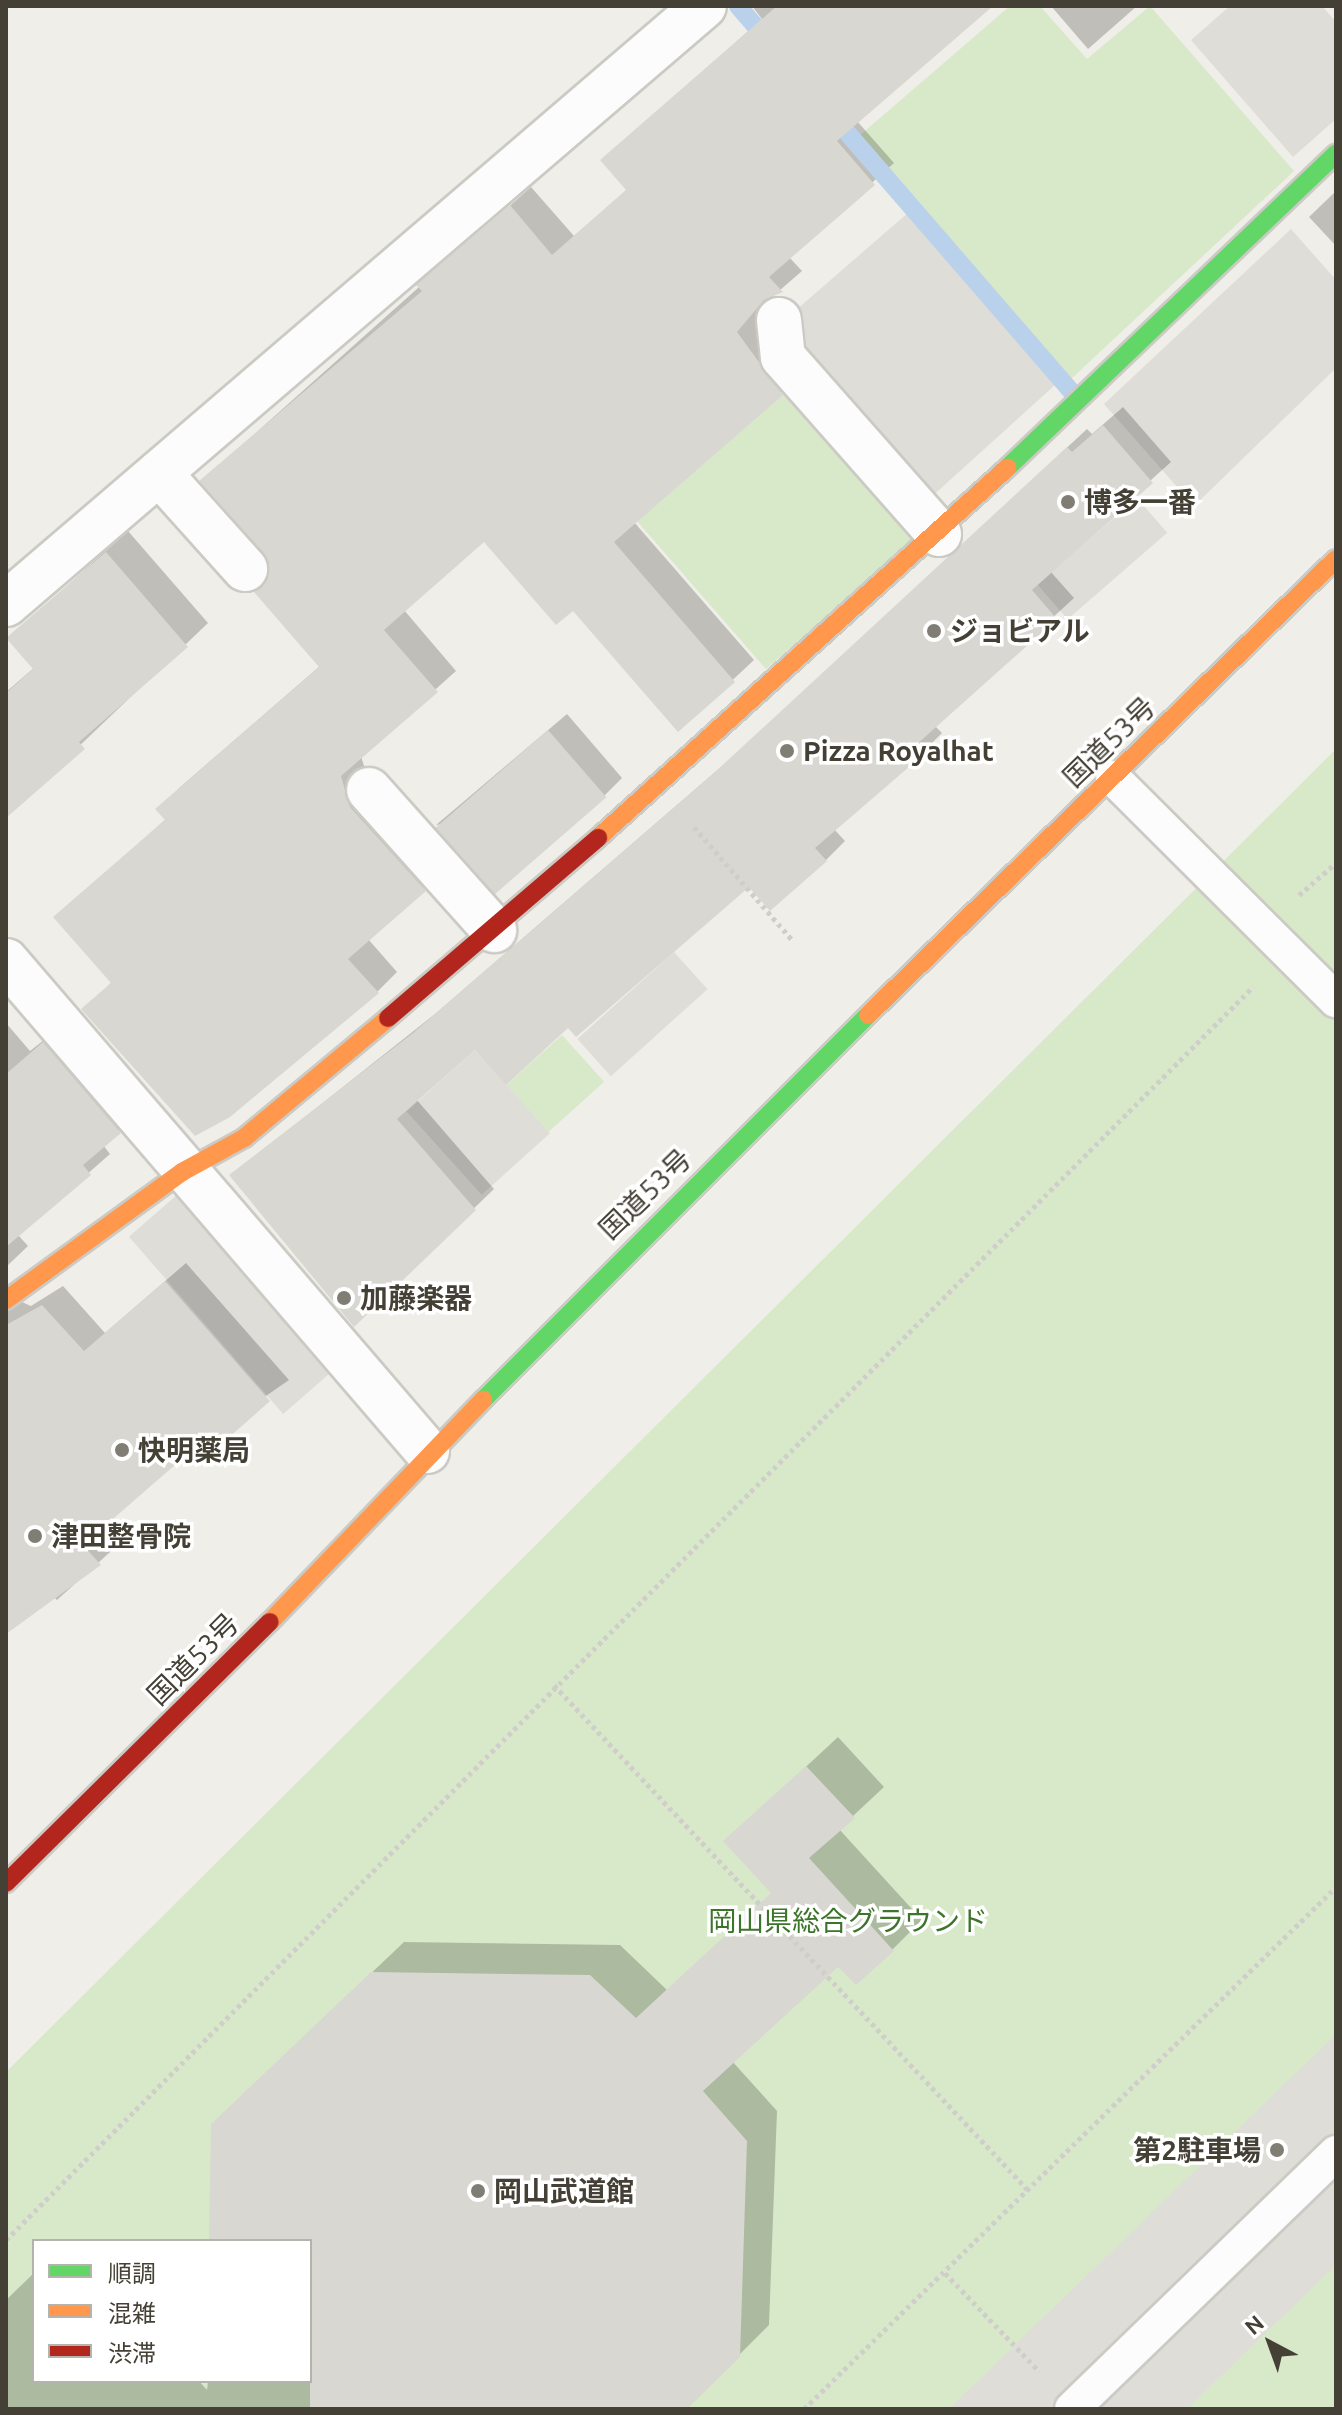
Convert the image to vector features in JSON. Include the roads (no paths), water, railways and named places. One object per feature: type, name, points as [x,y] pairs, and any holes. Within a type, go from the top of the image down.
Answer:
[{"type":"main road","points":[[6,1300],[182,1172],[244,1138],[494,930],[659,787],[939,534],[1336,154]]},
{"type":"main road","name":"国道53号","points":[[6,1883],[246,1647],[427,1451],[1336,559]]},
{"type":"street","points":[[6,604],[704,6]]},
{"type":"street","points":[[779,320],[783,357],[939,534]]},
{"type":"street","points":[[159,473],[245,569]]},
{"type":"street","points":[[369,790],[494,930]]},
{"type":"street","points":[[13,985],[427,1451]]},
{"type":"lane","points":[[1113,778],[1336,1000]]},
{"type":"lane","points":[[1072,2409],[1336,2153]]},
{"type":"waterway","points":[[738,6],[770,43]]},
{"type":"waterway","points":[[831,114],[1074,395]]},
{"type":"place","name":"博多一番","points":[[1068,502]]},
{"type":"place","name":"ジョビアル","points":[[934,631]]},
{"type":"place","name":"Pizza Royalhat","points":[[787,751]]},
{"type":"place","name":"加藤楽器","points":[[344,1298]]},
{"type":"place","name":"快明薬局","points":[[122,1450]]},
{"type":"place","name":"津田整骨院","points":[[35,1536]]},
{"type":"place","name":"第2駐車場","points":[[1277,2150]]},
{"type":"place","name":"岡山武道館","points":[[478,2191]]},
{"type":"park label","name":"岡山県総合グラウンド","points":[[848,1921]]}]
